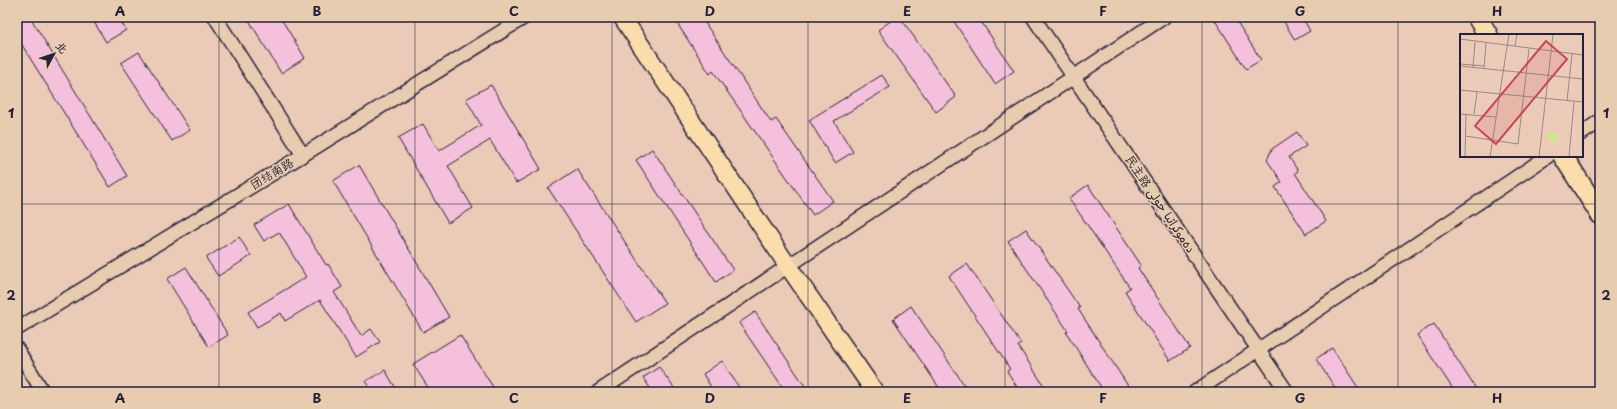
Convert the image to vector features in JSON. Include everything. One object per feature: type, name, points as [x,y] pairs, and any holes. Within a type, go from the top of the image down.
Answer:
[{"type":"highway","points":[[1477,17],[1487,34]]},
{"type":"highway","points":[[1564,157],[1600,214]]},
{"type":"main road","points":[[622,17],[788,266],[875,392]]},
{"type":"street","points":[[215,17],[303,156]]},
{"type":"street","name":"团结南路","points":[[17,329],[303,156],[525,17]]},
{"type":"street","name":"民主路 دەموكراتيا جولى","points":[[1033,17],[1287,392]]},
{"type":"street","points":[[598,392],[1164,17]]},
{"type":"street","points":[[1583,132],[1600,121]]},
{"type":"street","points":[[1196,392],[1547,157]]},
{"type":"street","points":[[17,349],[42,392]]},
{"type":"building","points":[[17,17],[30,17],[127,176],[110,187],[17,37]]},
{"type":"building","points":[[91,17],[118,17],[126,30],[106,42]]},
{"type":"building","points":[[247,17],[280,17],[305,58],[281,73]]},
{"type":"building","points":[[673,17],[701,17],[771,122],[776,119],[833,201],[813,215],[713,71],[710,74]]},
{"type":"building","points":[[896,17],[900,17],[956,97],[936,112],[878,30]]},
{"type":"building","points":[[951,17],[978,17],[1014,71],[995,84]]},
{"type":"building","points":[[1213,17],[1234,17],[1261,60],[1246,69]]},
{"type":"building","points":[[1281,17],[1302,17],[1310,31],[1295,40]]},
{"type":"building","points":[[139,52],[190,130],[172,141],[121,63]]},
{"type":"building","points":[[882,75],[890,87],[834,121],[853,152],[835,163],[809,120]]},
{"type":"building","points":[[491,85],[541,169],[516,183],[490,140],[448,166],[473,208],[448,223],[398,138],[423,124],[439,151],[481,125],[466,99]]},
{"type":"building","points":[[1297,132],[1306,146],[1289,157],[1298,171],[1295,173],[1326,221],[1306,234],[1275,187],[1282,182],[1267,160],[1272,149]]},
{"type":"building","points":[[652,149],[733,270],[716,282],[636,160]]},
{"type":"building","points":[[359,165],[449,317],[423,332],[333,181]]},
{"type":"building","points":[[577,169],[665,303],[636,322],[548,188]]},
{"type":"building","points":[[1088,185],[1141,265],[1138,268],[1190,348],[1170,361],[1125,291],[1130,288],[1069,198]]},
{"type":"building","points":[[289,204],[326,265],[328,264],[342,287],[334,292],[361,336],[371,329],[380,342],[356,357],[320,300],[285,321],[281,313],[257,327],[248,312],[306,277],[279,232],[264,241],[254,225]]},
{"type":"building","points":[[1026,229],[1080,308],[1078,309],[1132,392],[1104,392],[1066,332],[1068,331],[1008,241]]},
{"type":"building","points":[[239,237],[251,256],[218,276],[206,258]]},
{"type":"building","points":[[967,264],[1021,344],[1018,346],[1048,392],[1020,392],[1007,371],[1010,369],[949,276]]},
{"type":"building","points":[[186,267],[228,335],[209,347],[167,279]]},
{"type":"building","points":[[911,306],[965,386],[956,392],[942,392],[893,319]]},
{"type":"building","points":[[755,312],[809,392],[786,392],[739,323]]},
{"type":"building","points":[[1434,324],[1478,392],[1455,392],[1417,335]]},
{"type":"building","points":[[460,335],[496,392],[431,392],[413,364]]},
{"type":"building","points":[[1332,348],[1361,392],[1338,392],[1316,359]]},
{"type":"building","points":[[722,361],[742,392],[714,392],[703,374]]},
{"type":"building","points":[[659,367],[677,392],[653,392],[643,378]]},
{"type":"building","points":[[385,370],[398,392],[373,392],[366,381]]}]
